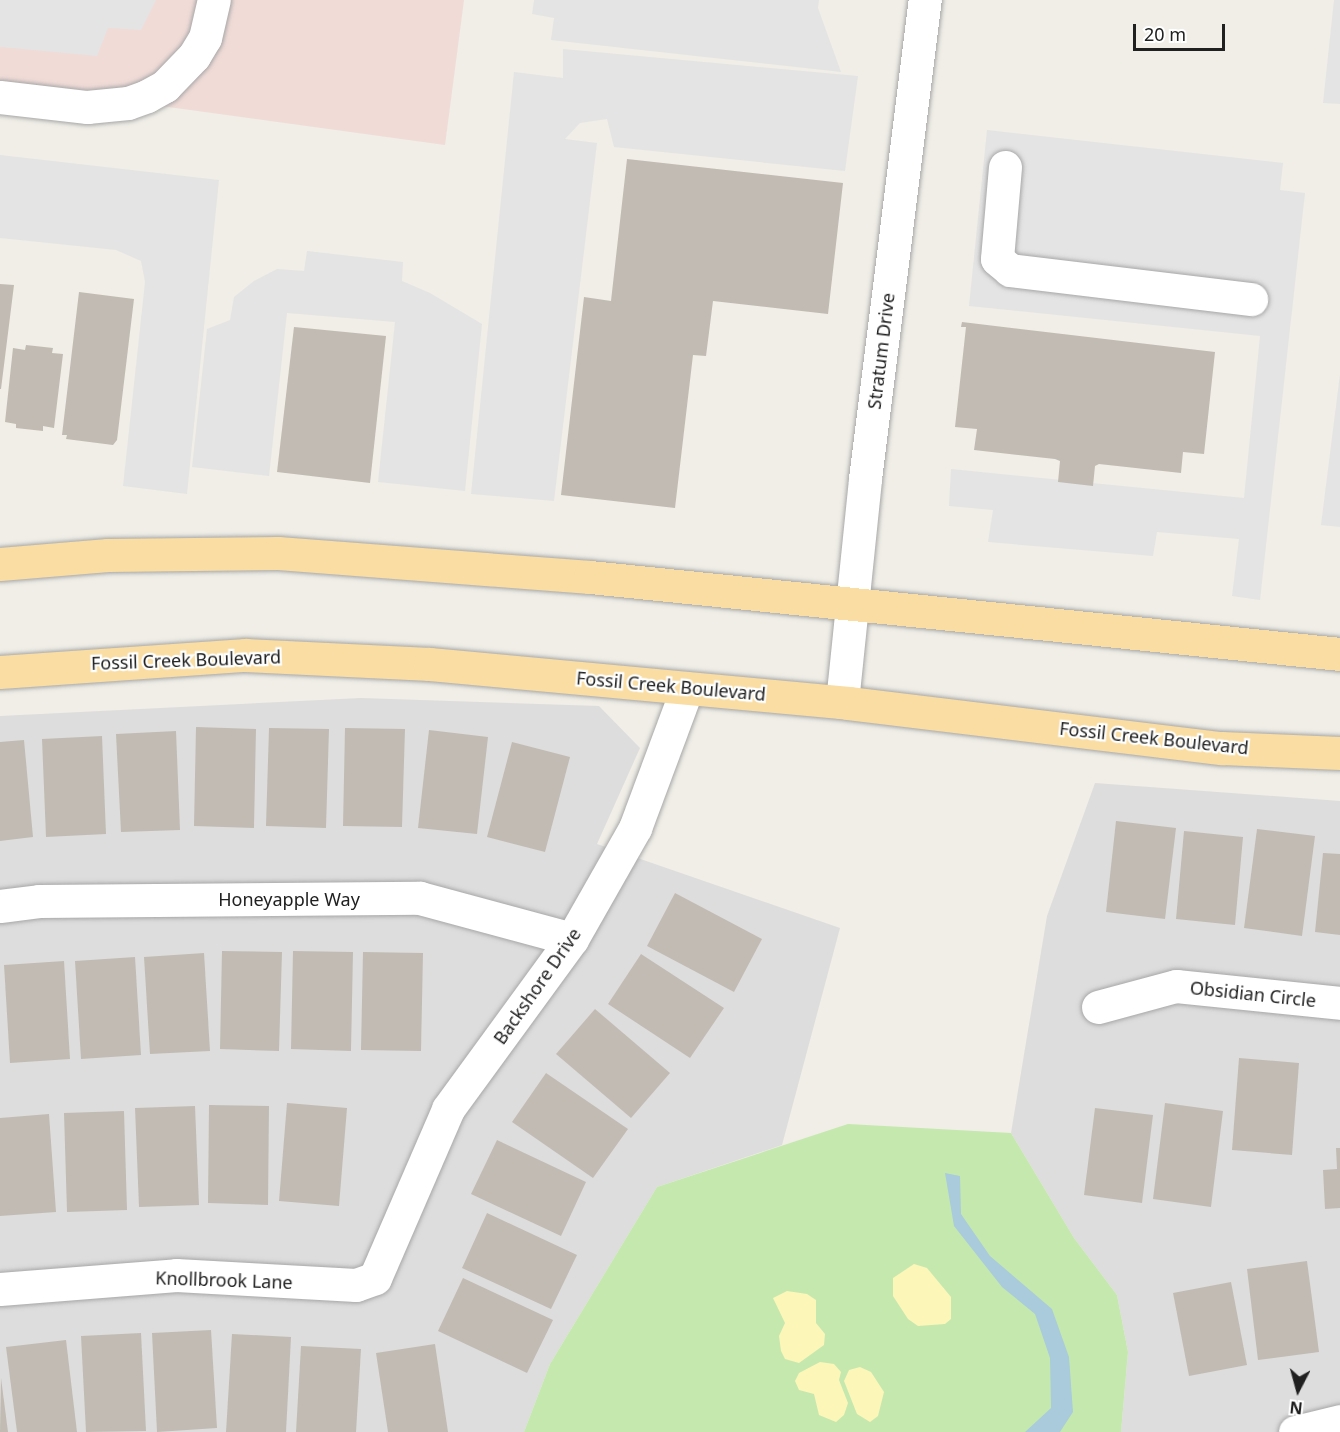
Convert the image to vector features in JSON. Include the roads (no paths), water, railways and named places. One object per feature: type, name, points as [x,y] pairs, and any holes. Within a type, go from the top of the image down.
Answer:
[{"type":"main road","points":[[0,564],[108,555],[278,553],[590,577],[852,606],[1340,654]]},
{"type":"main road","name":"Fossil Creek Boulevard","points":[[0,672],[245,655],[430,664],[842,702],[1222,748],[1340,753]]},
{"type":"street","points":[[0,97],[87,107],[128,104],[147,96],[181,72],[194,56],[205,38],[214,0]]},
{"type":"street","name":"Stratum Drive","points":[[842,702],[925,0]]},
{"type":"street","points":[[1005,167],[997,260],[1010,270],[1251,299]]},
{"type":"street","name":"Backshore Drive","points":[[375,1278],[448,1109],[572,939],[635,828],[687,688]]},
{"type":"street","name":"Honeyapple Way","points":[[0,906],[39,901],[420,898],[572,939]]},
{"type":"street","name":"Obsidian Circle","points":[[1098,1007],[1176,986],[1340,1003]]},
{"type":"street","name":"Knollbrook Lane","points":[[0,1289],[176,1275],[356,1285],[375,1278]]},
{"type":"street","points":[[1295,1432],[1340,1421]]},
{"type":"water","points":[[945,1173],[960,1176],[961,1214],[990,1256],[1052,1309],[1069,1357],[1073,1412],[1060,1432],[1025,1432],[1051,1408],[1050,1358],[1035,1314],[1002,1287],[954,1226]]}]
